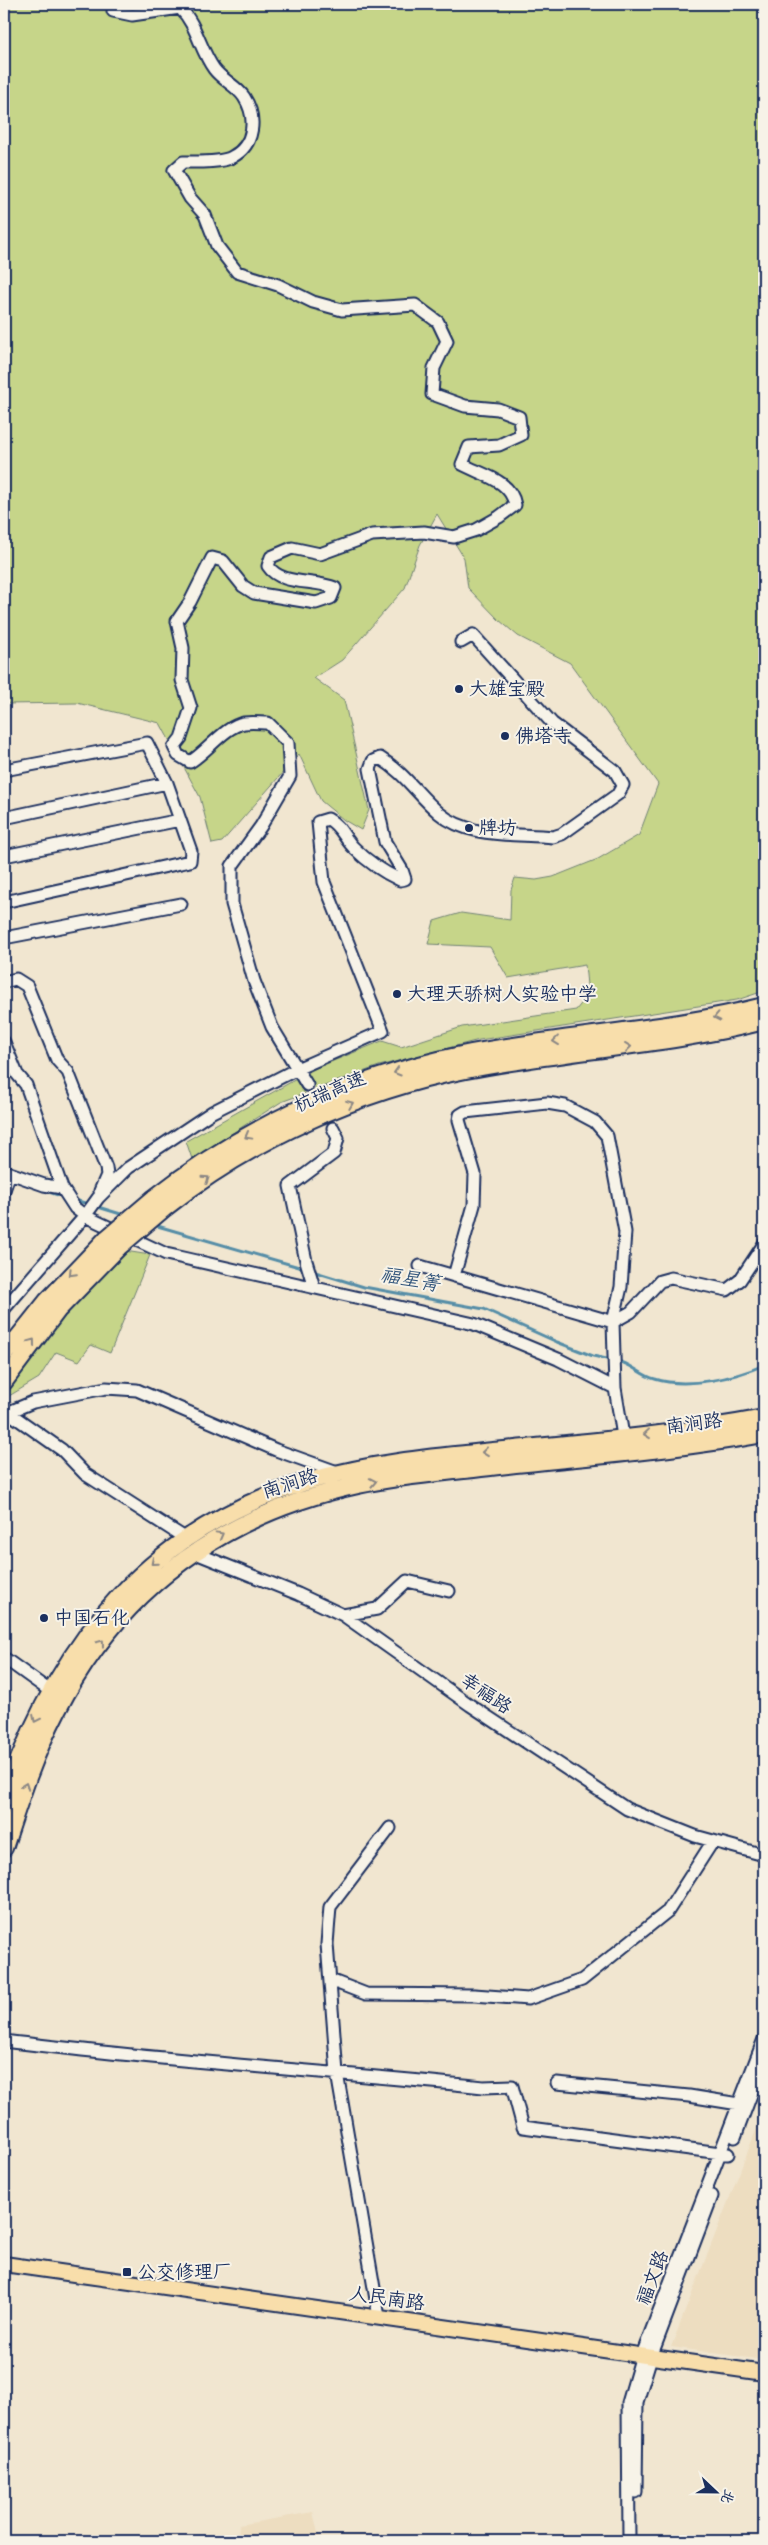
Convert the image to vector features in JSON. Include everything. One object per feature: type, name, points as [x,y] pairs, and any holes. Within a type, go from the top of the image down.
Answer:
[{"type":"highway","name":"杭瑞高速","points":[[4,1355],[47,1300],[211,1158],[267,1126],[331,1096],[390,1074],[463,1055],[682,1024],[764,1006]]},
{"type":"highway","name":"杭瑞高速","points":[[160,1202],[273,1139],[337,1109],[394,1088],[484,1066],[677,1040],[764,1021]]},
{"type":"highway","name":"杭瑞高速","points":[[4,1382],[58,1310],[113,1243]]},
{"type":"highway","name":"南涧路","points":[[4,1799],[29,1733],[50,1691],[72,1656],[109,1608],[144,1571],[189,1545],[215,1538],[265,1513],[324,1493],[358,1485],[624,1444],[764,1418]]},
{"type":"highway","name":"南涧路","points":[[4,1848],[40,1747],[75,1680],[107,1634],[137,1600],[173,1567],[207,1524],[259,1498],[340,1473],[424,1458],[764,1434]]},
{"type":"main road","name":"人民南路","points":[[4,2264],[379,2316],[764,2374]]},
{"type":"street","points":[[123,4],[114,11],[132,15],[180,8],[189,16],[214,69],[244,96],[254,118],[249,141],[232,158],[199,163],[183,162],[174,170],[190,198],[204,215],[217,246],[237,272],[278,285],[313,302],[342,310],[415,305],[438,322],[447,341],[434,368],[432,394],[465,406],[498,409],[519,417],[521,435],[500,445],[469,447],[462,464],[502,483],[513,494],[515,505],[499,517],[476,530],[454,537],[424,532],[372,535],[320,554],[292,548],[271,557],[268,566],[272,574],[285,579],[326,584],[335,588],[331,598],[316,603],[254,594],[243,586],[223,562],[212,558],[190,602],[177,621],[183,648],[182,680],[191,708],[182,738],[174,747],[178,756],[190,762],[202,755],[219,737],[243,723],[268,723],[288,743],[290,776],[260,826],[232,866],[232,904],[254,981],[272,1026],[307,1084]]},
{"type":"street","points":[[4,1309],[98,1198],[128,1168],[212,1112],[299,1068],[383,1031],[324,882],[318,822],[328,819],[336,824],[353,847],[369,861],[387,874],[400,880],[405,879],[402,870],[385,842],[370,769],[373,761],[380,758],[397,768],[441,814],[484,832],[553,837],[562,834],[618,794],[623,784],[615,771],[552,723],[473,635],[461,642]]},
{"type":"street","points":[[4,770],[147,743],[167,783],[191,852],[190,861],[4,902]]},
{"type":"street","points":[[4,818],[167,783]]},
{"type":"street","points":[[4,856],[180,820]]},
{"type":"street","points":[[4,938],[181,904]]},
{"type":"street","points":[[4,982],[16,979],[27,986],[57,1060],[68,1072],[106,1168],[107,1175],[98,1198]]},
{"type":"street","points":[[4,1042],[17,1074],[26,1085],[62,1188],[75,1208],[166,1254],[313,1283],[474,1324],[558,1359],[615,1388]]},
{"type":"street","points":[[4,1069],[17,1074]]},
{"type":"street","points":[[454,1276],[474,1205],[475,1174],[459,1120],[460,1115],[465,1112],[547,1103],[565,1106],[595,1122],[607,1136],[625,1232],[621,1287],[613,1322],[615,1388],[624,1444]]},
{"type":"street","points":[[313,1283],[306,1261],[290,1186],[334,1153],[338,1138],[333,1128]]},
{"type":"street","points":[[4,1190],[7,1172],[44,1185],[62,1188]]},
{"type":"street","points":[[420,1266],[613,1322],[631,1312],[651,1288],[666,1279],[671,1278],[727,1290],[740,1280],[764,1244]]},
{"type":"street","points":[[6,1411],[33,1402],[106,1388],[137,1390],[276,1450],[340,1473]]},
{"type":"street","name":"幸福路","points":[[6,1411],[62,1450],[85,1474],[189,1545],[343,1615],[470,1705],[627,1809],[713,1841],[764,1855]]},
{"type":"street","points":[[343,1615],[377,1609],[407,1581],[449,1591]]},
{"type":"street","points":[[4,1658],[50,1691]]},
{"type":"street","points":[[379,2316],[337,2073],[327,1944],[330,1907],[390,1828]]},
{"type":"street","points":[[330,1980],[366,1994],[474,1995],[528,1999],[582,1980],[668,1911],[713,1841]]},
{"type":"street","name":"福文路","points":[[743,2105],[764,2039]]},
{"type":"street","points":[[4,2041],[117,2056],[337,2073],[484,2087],[512,2086],[523,2127],[724,2153]]},
{"type":"street","name":"福文路","points":[[629,2541],[628,2403],[743,2105],[764,2060]]},
{"type":"street","points":[[557,2083],[689,2096],[743,2105]]},
{"type":"street","name":"福文路","points":[[636,2541],[637,2402],[646,2356]]},
{"type":"shaded area","points":[[764,2110],[764,2360],[671,2347]]},
{"type":"shaded area","points":[[313,2512],[320,2541],[238,2541],[239,2525]]},
{"type":"green space","points":[[4,4],[764,4],[764,991],[737,1000],[479,1040],[379,1066],[281,1102],[192,1159],[186,1141],[316,1068],[382,1041],[401,1047],[462,1027],[576,1010],[588,995],[585,965],[508,978],[490,947],[428,944],[434,921],[461,913],[510,920],[511,890],[515,878],[536,880],[553,877],[598,859],[639,835],[658,784],[570,663],[518,636],[499,620],[468,588],[464,558],[437,514],[420,545],[405,588],[342,660],[314,678],[344,700],[369,810],[361,830],[344,820],[321,801],[299,754],[222,842],[212,844],[200,797],[160,723],[77,703],[4,704]]},
{"type":"green space","points":[[125,1251],[150,1255],[110,1353],[91,1345],[79,1361],[56,1352],[39,1378],[9,1396],[6,1391],[48,1336],[93,1284]]},
{"type":"waterway","name":"福星箐","points":[[46,1191],[64,1197]]},
{"type":"waterway","name":"福星箐","points":[[75,1200],[124,1215]]},
{"type":"waterway","name":"福星箐","points":[[154,1225],[306,1269]]},
{"type":"waterway","name":"福星箐","points":[[312,1271],[364,1287],[484,1309],[557,1342],[593,1356],[611,1360]]},
{"type":"waterway","name":"福星箐","points":[[617,1361],[627,1364],[650,1377],[681,1383],[725,1378],[764,1365]]},
{"type":"tunnel","points":[[307,1085],[333,1128]]},
{"type":"place","name":"大雄宝殿","points":[[459,689]]},
{"type":"place","name":"佛塔寺","points":[[505,736]]},
{"type":"place","name":"牌坊","points":[[469,828]]},
{"type":"place","name":"大理天骄树人实验中学","points":[[397,994]]},
{"type":"place","name":"中国石化","points":[[44,1618]]},
{"type":"place","name":"公交修理厂","points":[[127,2272]]}]
